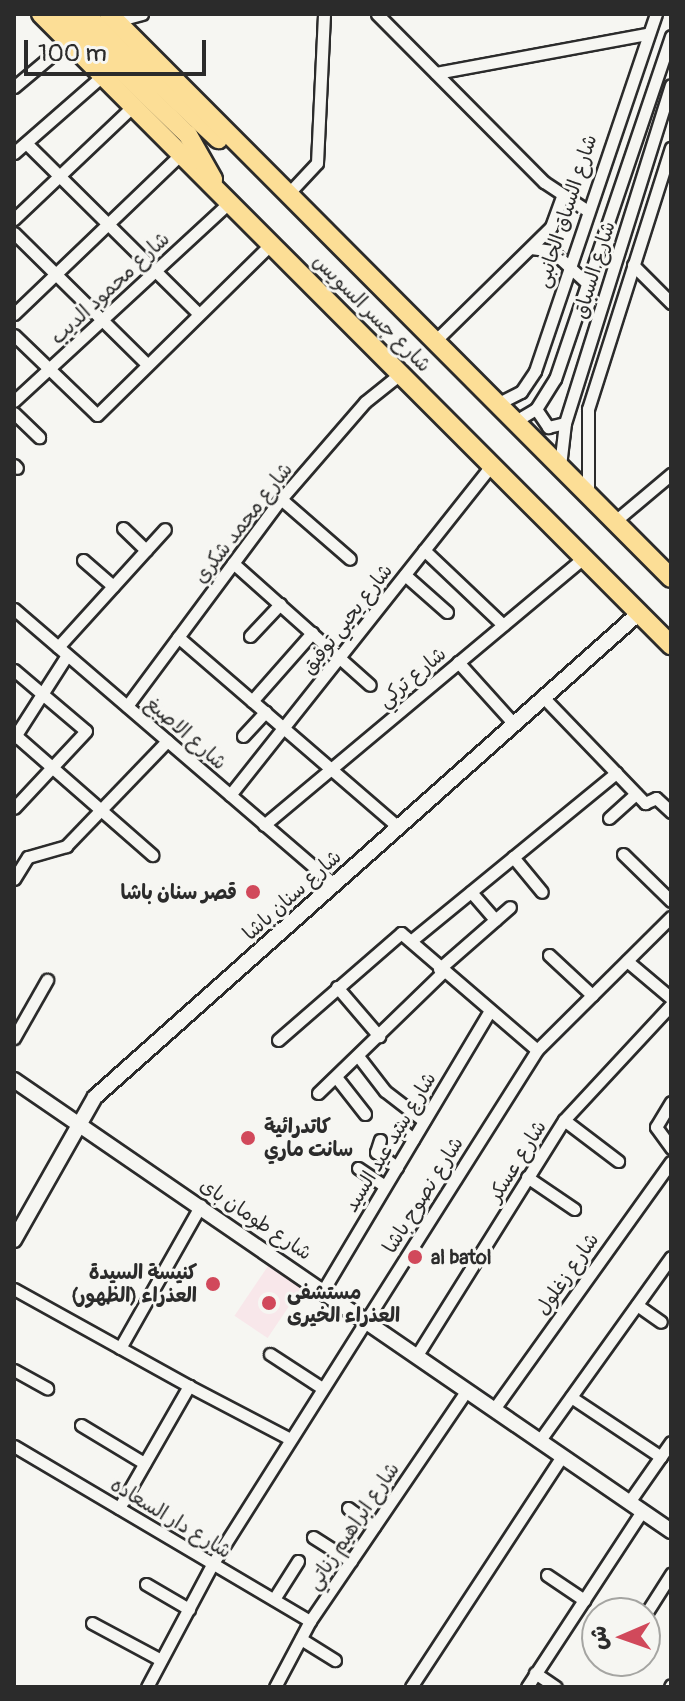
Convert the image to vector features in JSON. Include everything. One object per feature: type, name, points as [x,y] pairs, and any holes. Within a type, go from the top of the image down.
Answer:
[{"type":"main road","name":"شارع جسر السويس","points":[[41,14],[671,645]]},
{"type":"main road","points":[[63,14],[196,143],[214,184]]},
{"type":"main road","points":[[85,14],[208,131],[246,152]]},
{"type":"main road","name":"شارع جسر السويس","points":[[113,18],[671,578]]},
{"type":"street","points":[[113,18],[142,14]]},
{"type":"street","points":[[288,194],[317,163],[324,14]]},
{"type":"street","points":[[377,14],[562,197],[585,209]]},
{"type":"street","name":"شارع السباق الجانبى","points":[[497,404],[529,382],[585,209],[646,34],[656,14]]},
{"type":"street","points":[[436,73],[646,34]]},
{"type":"street","name":"شارع السباق","points":[[514,422],[536,409],[555,379],[671,36]]},
{"type":"street","points":[[14,87],[69,41]]},
{"type":"street","points":[[14,153],[103,75]]},
{"type":"street","name":"شارع السباق","points":[[560,467],[565,423],[671,85]]},
{"type":"street","points":[[14,219],[134,105]]},
{"type":"street","points":[[26,143],[199,314]]},
{"type":"street","points":[[589,496],[584,431],[599,370],[657,190],[668,166],[671,148]]},
{"type":"street","points":[[14,314],[182,153]]},
{"type":"street","points":[[639,183],[657,190]]},
{"type":"street","points":[[435,341],[554,223],[562,197]]},
{"type":"street","name":"شارع محمود الديب","points":[[14,401],[231,201]]},
{"type":"street","points":[[14,233],[147,364]]},
{"type":"street","points":[[14,335],[93,414],[272,243]]},
{"type":"street","points":[[531,248],[552,251],[565,268],[587,283]]},
{"type":"street","points":[[633,265],[671,303]]},
{"type":"street","points":[[583,364],[599,370]]},
{"type":"street","name":"شارع محمد شكري","points":[[127,706],[281,499],[365,402],[400,374]]},
{"type":"street","points":[[536,409],[548,427],[565,423]]},
{"type":"street","points":[[14,413],[39,437]]},
{"type":"street","name":"شارع يحيي توفيق","points":[[230,795],[492,465]]},
{"type":"street","points":[[614,522],[671,474]]},
{"type":"street","points":[[281,499],[350,559]]},
{"type":"street","points":[[123,528],[146,550]]},
{"type":"street","points":[[152,855],[15,736],[63,651],[113,586],[165,529]]},
{"type":"street","points":[[424,550],[503,625]]},
{"type":"street","name":"شارع تركي","points":[[264,825],[584,557]]},
{"type":"street","points":[[83,560],[113,586]]},
{"type":"street","points":[[233,563],[370,685]]},
{"type":"street","points":[[405,575],[447,612]]},
{"type":"street","points":[[250,636],[280,604]]},
{"type":"street","name":"شارع الاصبغ","points":[[14,609],[334,884]]},
{"type":"street","name":"شارع سنان باشا","points":[[16,1231],[76,1123],[95,1097],[639,613]]},
{"type":"street","points":[[252,701],[312,633]]},
{"type":"street","points":[[178,637],[398,827]]},
{"type":"street","points":[[458,662],[514,724]]},
{"type":"street","points":[[14,670],[83,728],[55,769],[14,808]]},
{"type":"street","points":[[544,698],[646,804],[658,799],[671,812]]},
{"type":"street","points":[[243,736],[265,712]]},
{"type":"street","points":[[14,879],[28,857],[59,850],[167,741]]},
{"type":"street","points":[[412,940],[616,773]]},
{"type":"street","points":[[609,818],[636,794]]},
{"type":"street","points":[[623,854],[671,901]]},
{"type":"street","points":[[513,857],[542,892]]},
{"type":"street","points":[[471,892],[495,920]]},
{"type":"street","points":[[318,1093],[510,907]]},
{"type":"street","name":"شارع نصوح باشا","points":[[147,1687],[213,1563],[537,1050],[671,917]]},
{"type":"street","points":[[278,1040],[397,936],[412,940],[488,1014],[537,1050]]},
{"type":"street","points":[[549,955],[592,995]]},
{"type":"street","points":[[627,961],[671,998]]},
{"type":"street","points":[[14,1038],[47,980]]},
{"type":"street","points":[[337,987],[379,1036]]},
{"type":"street","name":"شارع عسكر","points":[[417,1355],[564,1120],[671,1005]]},
{"type":"street","name":"شارع سيد عيد السيد","points":[[324,1289],[424,1121],[447,1073],[488,1014]]},
{"type":"street","points":[[358,1056],[385,1091],[424,1121]]},
{"type":"street","points":[[336,1077],[365,1114]]},
{"type":"street","name":"شارع طومان باى","points":[[14,1080],[324,1289],[671,1531]]},
{"type":"street","points":[[671,1102],[659,1114],[658,1133],[671,1148]]},
{"type":"street","points":[[564,1120],[618,1161]]},
{"type":"street","points":[[401,1129],[413,1139]]},
{"type":"street","points":[[380,1140],[376,1152],[397,1167]]},
{"type":"street","name":"شارع زغلول","points":[[494,1409],[671,1162]]},
{"type":"street","points":[[358,1168],[385,1186]]},
{"type":"street","points":[[527,1177],[574,1209]]},
{"type":"street","points":[[120,1348],[201,1205]]},
{"type":"street","points":[[540,1440],[671,1257]]},
{"type":"street","points":[[14,1289],[290,1439]]},
{"type":"street","points":[[637,1305],[661,1322]]},
{"type":"street","points":[[270,1354],[322,1388]]},
{"type":"street","points":[[14,1370],[47,1388]]},
{"type":"street","points":[[119,1508],[193,1386]]},
{"type":"street","name":"شارع ابراهيم زناتي","points":[[275,1687],[310,1621],[467,1390]]},
{"type":"street","points":[[571,1397],[661,1457]]},
{"type":"street","points":[[81,1425],[144,1463]]},
{"type":"street","points":[[586,1597],[671,1442]]},
{"type":"street","name":"شارع دار السعاده","points":[[14,1446],[310,1621]]},
{"type":"street","points":[[411,1687],[562,1456]]},
{"type":"street","points":[[348,1508],[374,1527]]},
{"type":"street","points":[[313,1537],[351,1561]]},
{"type":"street","points":[[274,1599],[298,1561]]},
{"type":"street","points":[[656,1597],[671,1574]]},
{"type":"street","points":[[547,1575],[581,1598]]},
{"type":"street","points":[[146,1584],[189,1609]]},
{"type":"street","points":[[527,1687],[581,1604]]},
{"type":"street","points":[[92,1623],[161,1660]]},
{"type":"street","points":[[301,1639],[335,1660]]},
{"type":"street","points":[[535,1673],[556,1687]]},
{"type":"shaded area","name":"مستشفى العذراء الخيرى","points":[[268,1266],[301,1288],[268,1338],[234,1316]]},
{"type":"place","name":"قصر سنان باشا","points":[[253,892]]},
{"type":"place","name":"كاتدرائية سانت ماري","points":[[248,1138]]},
{"type":"place","name":"al batol","points":[[415,1257]]},
{"type":"place","name":"كنيسة السيدة العذراء (الظهور)","points":[[213,1284]]},
{"type":"place","name":"مستشفى العذراء الخيرى","points":[[269,1303]]}]
